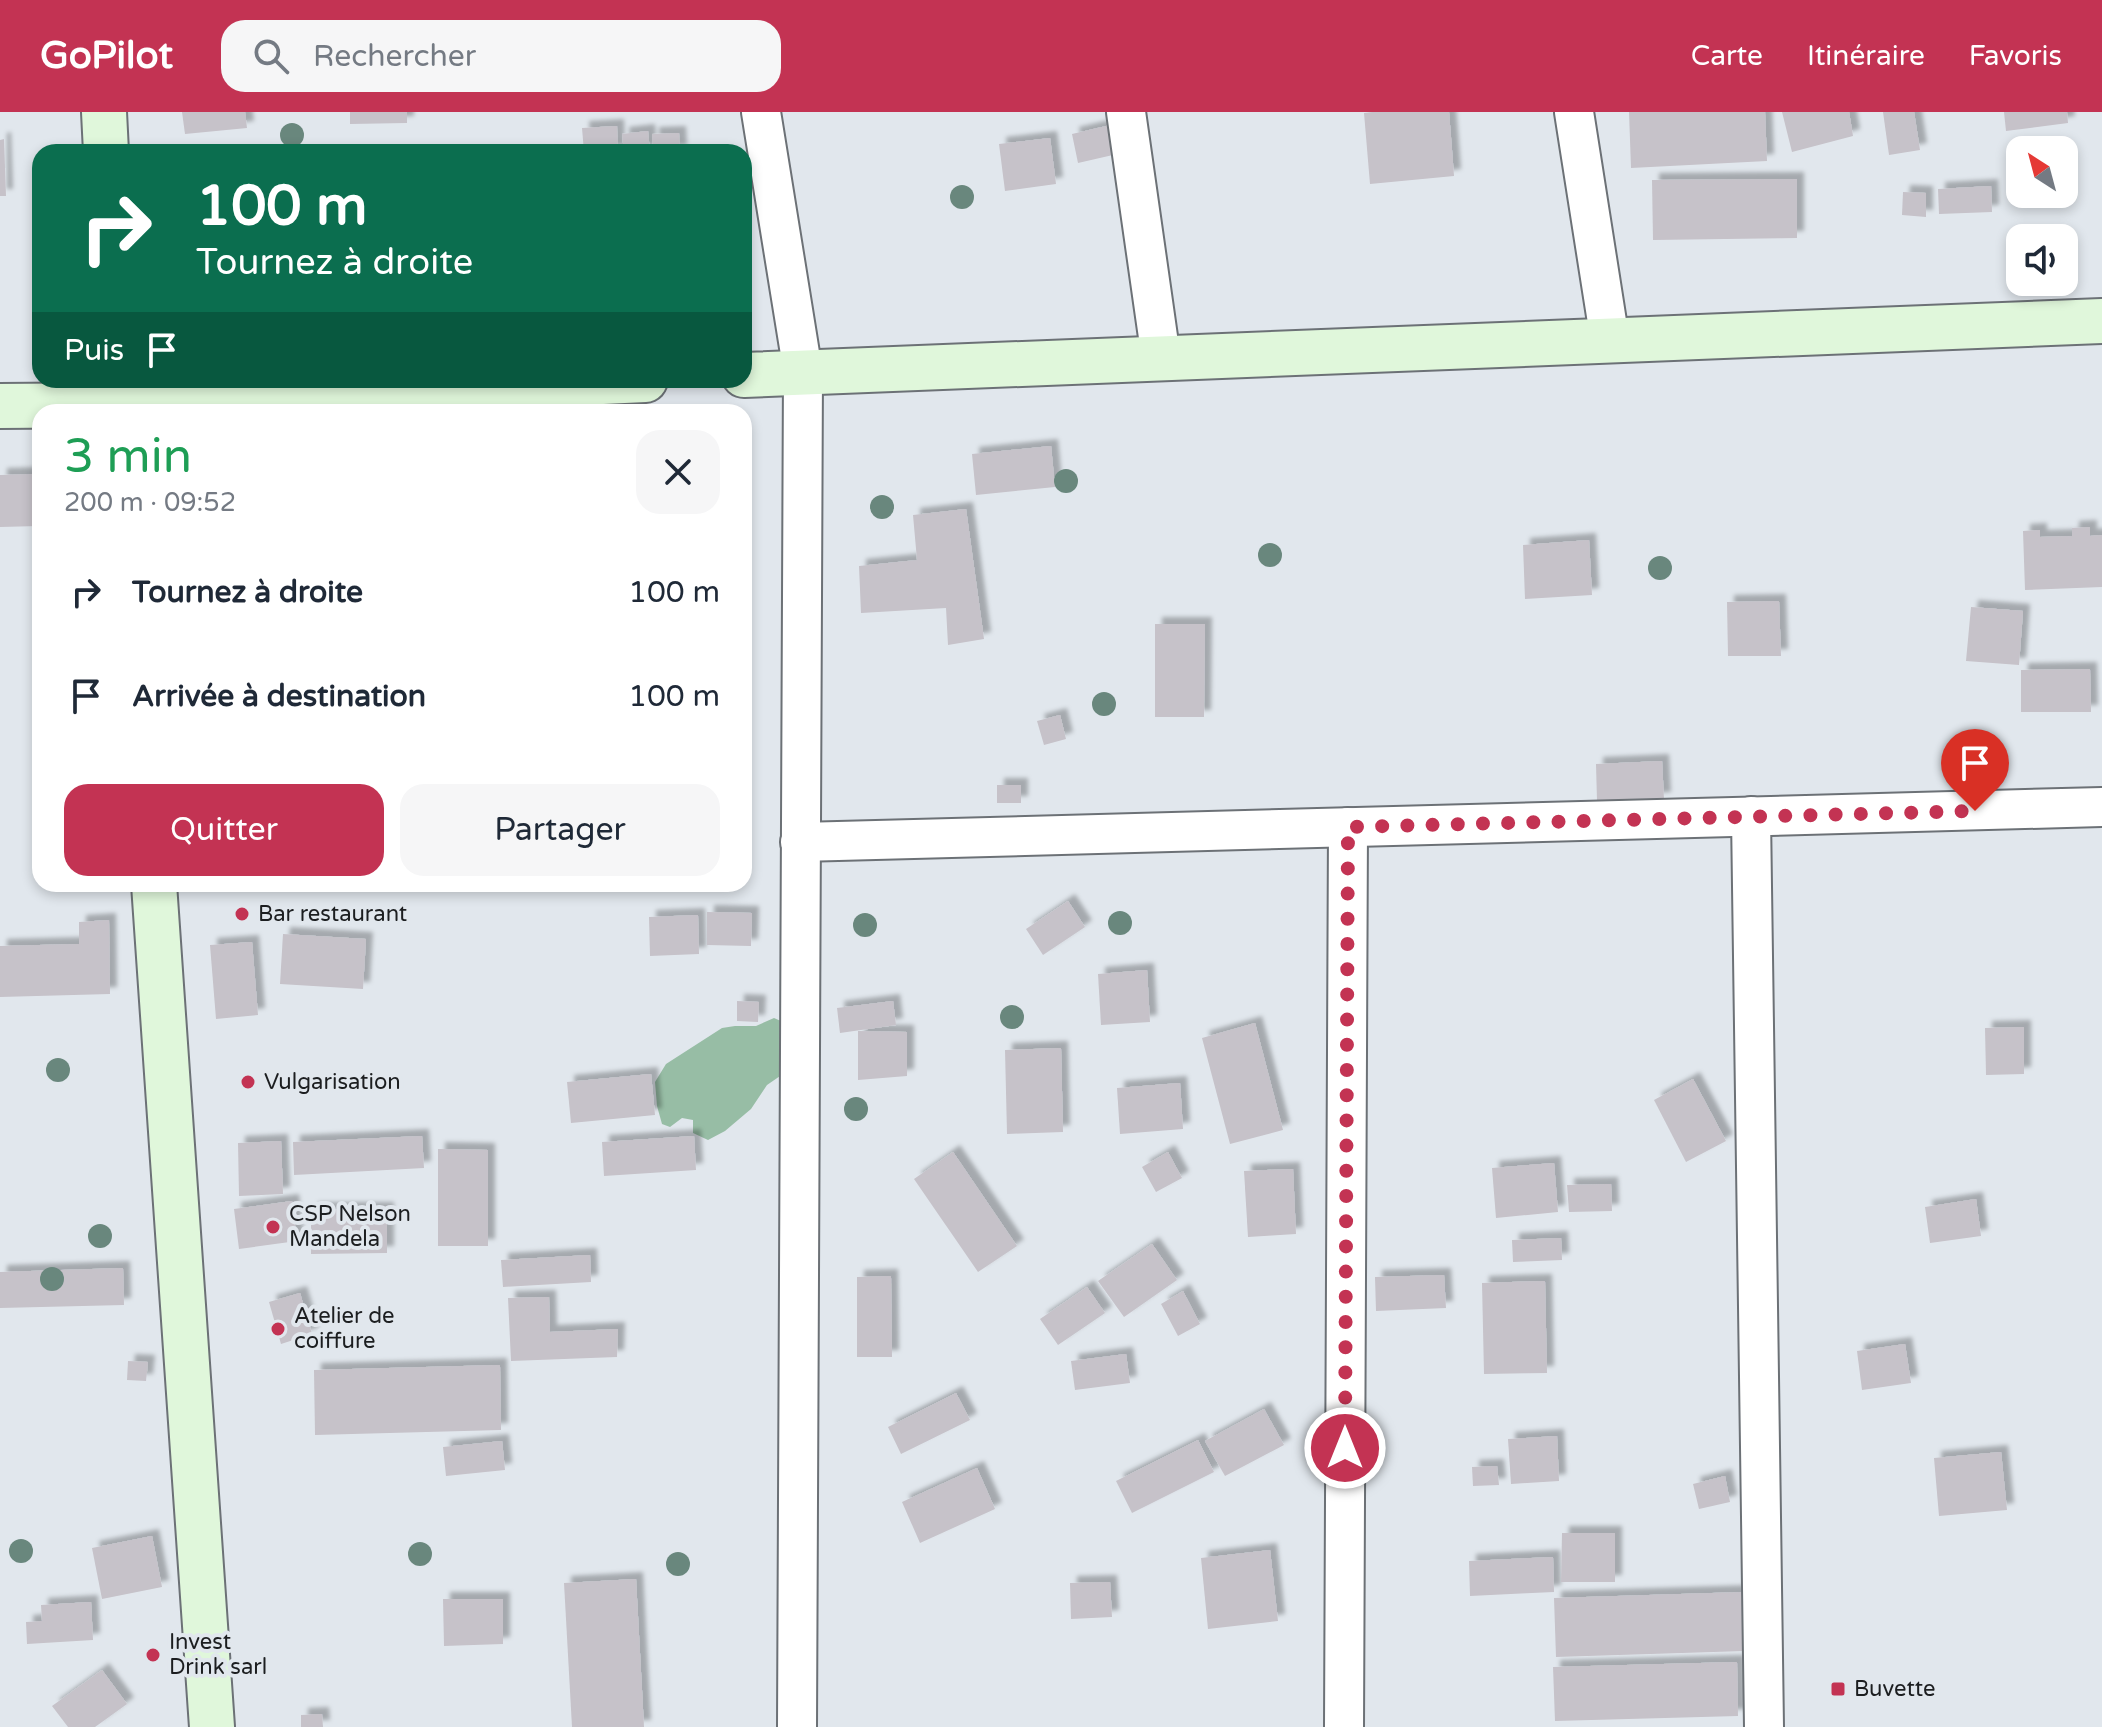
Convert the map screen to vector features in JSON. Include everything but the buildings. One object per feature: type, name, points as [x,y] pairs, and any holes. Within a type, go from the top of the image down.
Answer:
[{"type":"street","points":[[104,112],[106,144]]},
{"type":"street","points":[[761,112],[803,372],[797,1727]]},
{"type":"street","points":[[1126,112],[1161,358]]},
{"type":"street","points":[[1574,112],[1610,341]]},
{"type":"street","points":[[752,375],[2102,321]]},
{"type":"street","points":[[34,404],[424,388]]},
{"type":"street","points":[[0,406],[32,404]]},
{"type":"street","points":[[800,842],[2102,807]]},
{"type":"street","points":[[1751,816],[1764,1727]]},
{"type":"street","points":[[1344,1727],[1348,827]]},
{"type":"street","points":[[155,892],[212,1727]]},
{"type":"green space","points":[[774,1018],[790,1025],[783,1074],[767,1085],[751,1109],[725,1131],[708,1140],[693,1133],[693,1120],[682,1118],[670,1127],[662,1124],[655,1082],[666,1064],[722,1028],[756,1026]]},
{"type":"place","name":"Bar restaurant","points":[[242,914]]},
{"type":"place","name":"Vulgarisation","points":[[248,1082]]},
{"type":"place","name":"CSP Nelson Mandela","points":[[273,1227]]},
{"type":"place","name":"Atelier de coiffure","points":[[278,1329]]},
{"type":"place","name":"Invest Drink sarl","points":[[153,1655]]},
{"type":"place","name":"Buvette","points":[[1838,1689]]},
{"type":"route","points":[[1345,1448],[1348,827],[1975,811]]}]
